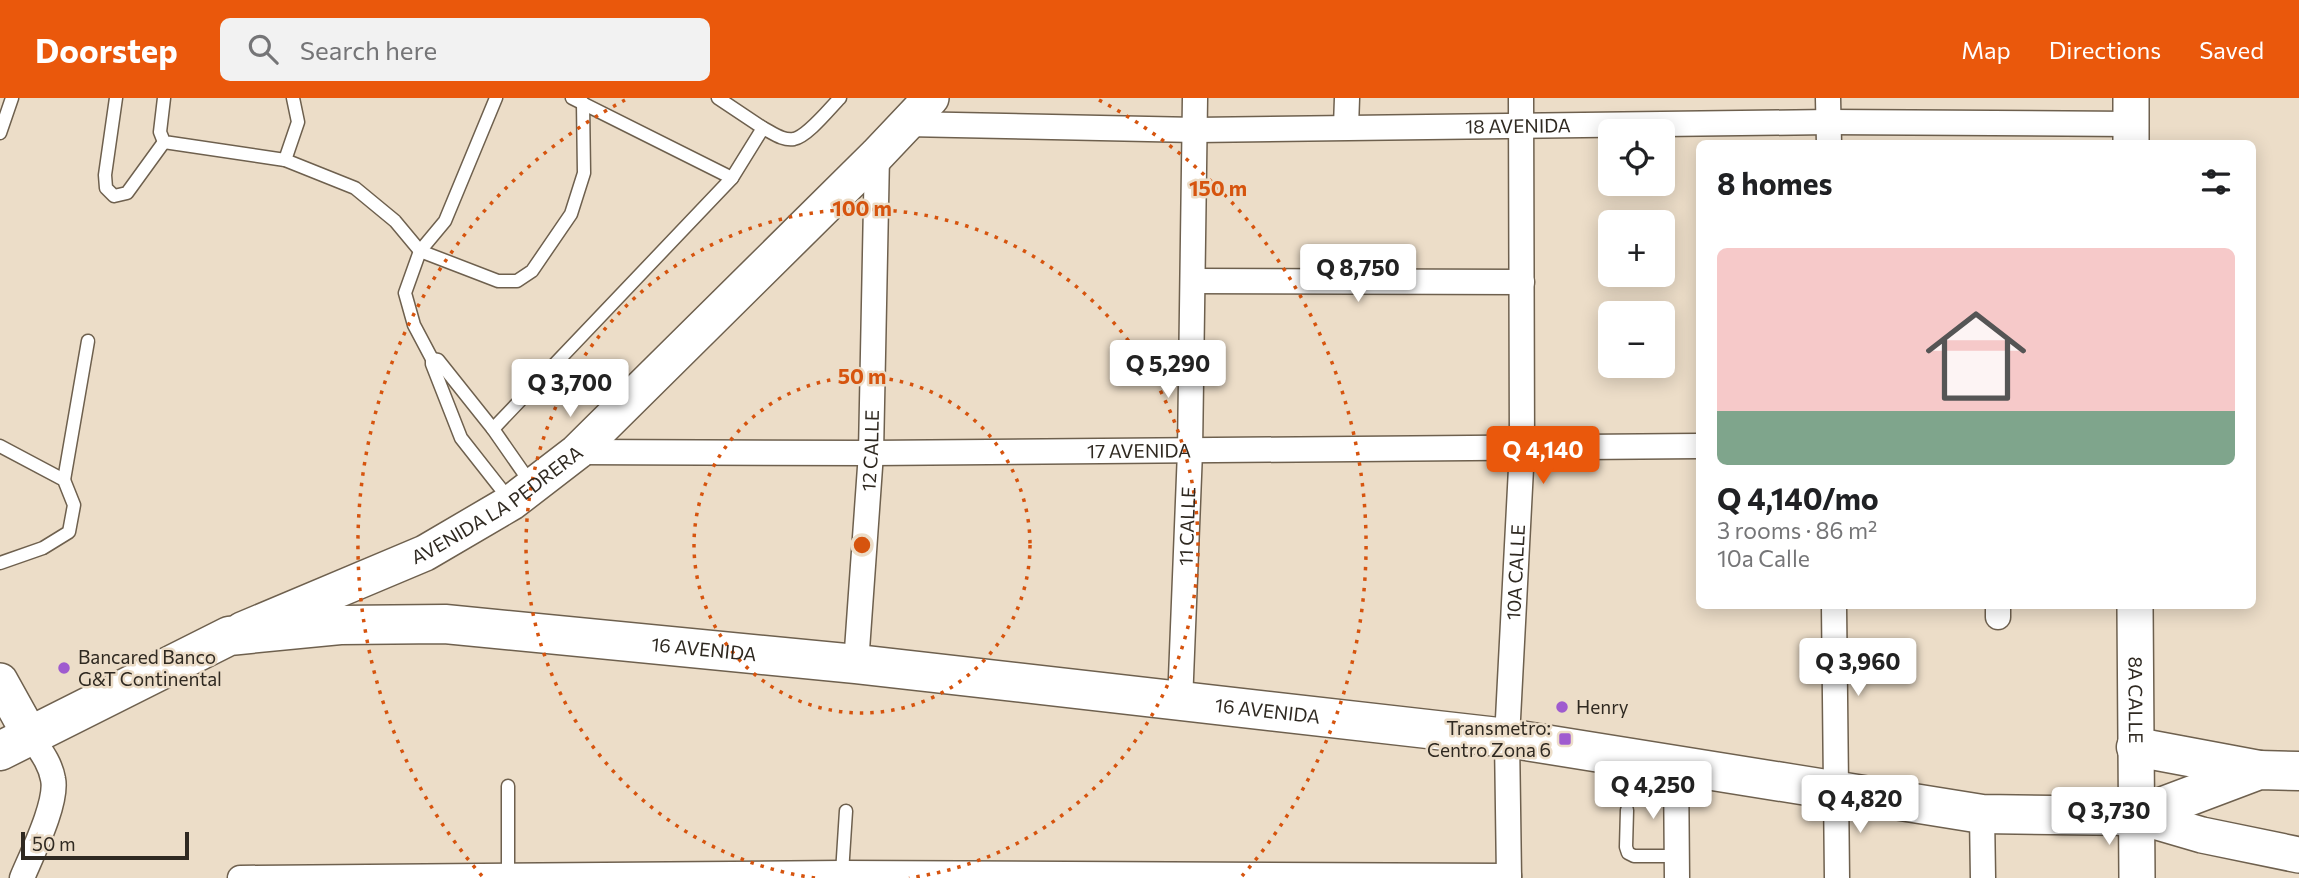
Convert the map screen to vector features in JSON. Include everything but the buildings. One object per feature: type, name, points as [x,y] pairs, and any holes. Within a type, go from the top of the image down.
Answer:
[{"type":"main road","name":"16 AVENIDA","points":[[229,636],[340,625],[445,624],[856,664],[1180,703],[1507,738],[1982,814],[2137,816]]},
{"type":"main road","name":"AVENIDA LA PEDRERA","points":[[15,743],[229,636]]},
{"type":"main road","points":[[2136,747],[2259,770],[2299,771]]},
{"type":"main road","points":[[2137,816],[2259,770]]},
{"type":"street","name":"AVENIDA LA PEDRERA","points":[[229,636],[425,553],[522,494],[577,452],[877,155],[931,98]]},
{"type":"street","name":"11 CALLE","points":[[1180,703],[1190,451],[1195,98]]},
{"type":"street","points":[[1346,127],[1347,98]]},
{"type":"street","name":"10A CALLE","points":[[1509,877],[1507,738],[1522,449],[1521,98]]},
{"type":"street","name":"18 AVENIDA","points":[[906,124],[1196,130],[1829,121],[2131,122]]},
{"type":"street","name":"12 CALLE","points":[[856,664],[871,453],[877,155]]},
{"type":"street","points":[[1193,281],[1522,282]]},
{"type":"street","name":"17 AVENIDA","points":[[577,452],[871,453],[1696,446]]},
{"type":"street","points":[[1834,609],[1838,878]]},
{"type":"street","name":"8A CALLE","points":[[2135,609],[2137,878]]},
{"type":"street","points":[[3,696],[15,743],[49,764],[54,779],[55,795],[22,878]]},
{"type":"street","points":[[1676,764],[1677,867]]},
{"type":"street","points":[[1982,814],[1983,878]]},
{"type":"street","name":"16 AVENIDA","points":[[2137,816],[2202,835],[2299,855]]},
{"type":"street","points":[[242,877],[1509,877]]},
{"type":"lane","points":[[0,133],[12,98]]},
{"type":"lane","points":[[116,98],[105,175],[106,188],[114,196],[127,193],[163,142]]},
{"type":"lane","points":[[163,142],[160,132],[164,98]]},
{"type":"lane","points":[[285,160],[298,122],[293,98]]},
{"type":"lane","points":[[496,98],[445,221],[420,251],[405,293],[414,325],[432,359],[461,438],[522,494]]},
{"type":"lane","points":[[718,98],[779,138],[795,139],[810,129],[840,98]]},
{"type":"lane","points":[[163,142],[285,160],[355,188],[395,220],[420,251],[498,281],[517,281],[532,271],[571,214],[578,194],[584,173],[578,100]]},
{"type":"lane","points":[[578,100],[732,178]]},
{"type":"lane","points":[[493,429],[732,178],[763,128]]},
{"type":"lane","points":[[0,563],[43,548],[69,532],[74,505],[64,480],[88,341]]},
{"type":"lane","points":[[432,359],[438,360],[493,429],[522,494]]},
{"type":"lane","points":[[0,446],[64,480]]},
{"type":"lane","points":[[508,786],[509,877]]},
{"type":"lane","points":[[1627,810],[1628,853],[1677,867]]},
{"type":"lane","points":[[842,876],[846,811]]},
{"type":"place","name":"Bancared Banco G&T Continental","points":[[64,668]]},
{"type":"place","name":"Henry","points":[[1562,707]]},
{"type":"place","name":"Transmetro: Centro Zona 6","points":[[1565,739]]}]
